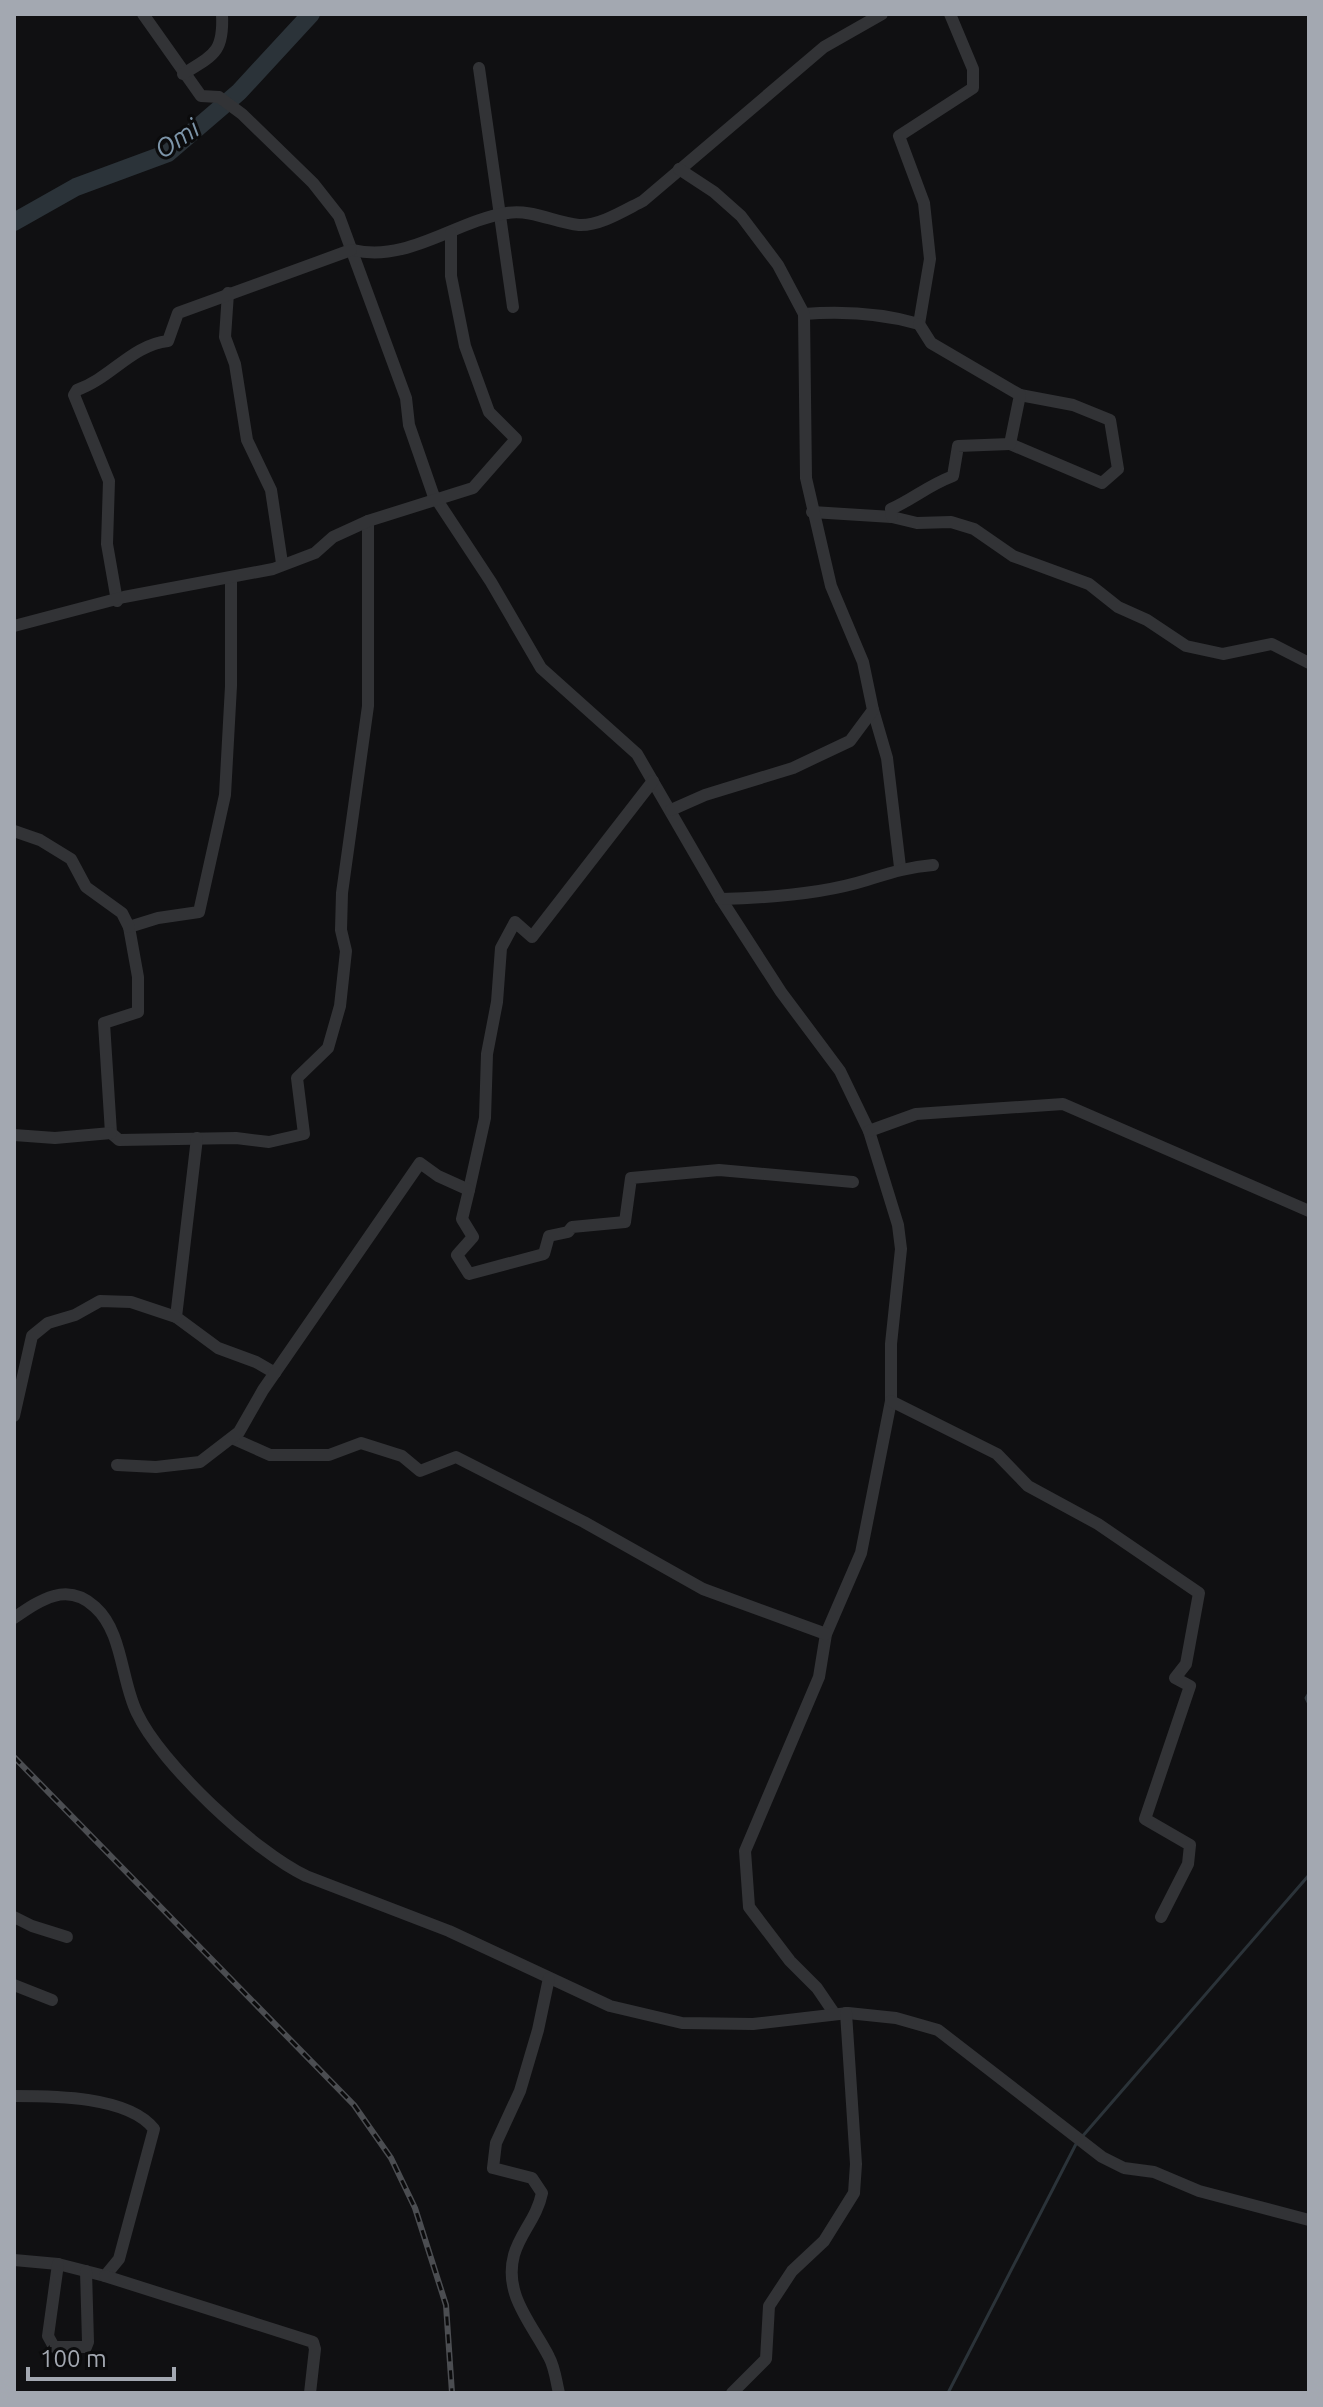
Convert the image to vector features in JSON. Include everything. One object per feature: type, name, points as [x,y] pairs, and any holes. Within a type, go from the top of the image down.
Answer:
[{"type":"street","points":[[143,14],[201,96],[219,97],[242,114],[325,198],[349,236],[406,398],[409,425],[437,499],[491,582],[541,668],[637,754],[721,899],[781,992],[840,1071],[869,1131],[898,1225],[901,1249],[891,1344],[891,1401],[861,1553],[826,1634],[819,1677],[749,1835],[743,1867],[749,1907],[790,1961],[840,2013],[856,2164],[854,2193],[824,2241],[792,2271],[776,2293],[769,2306],[766,2359],[732,2393]]},
{"type":"street","points":[[183,74],[218,50],[223,37],[222,14]]},
{"type":"street","points":[[117,601],[107,544],[109,481],[74,395],[77,390],[113,371],[140,348],[168,341],[178,313],[352,250],[370,254],[392,251],[500,215],[522,213],[585,224],[643,201],[824,47],[882,14]]},
{"type":"street","points":[[892,517],[891,509],[909,501],[926,486],[953,476],[958,446],[1010,444],[1102,483],[1118,469],[1110,420],[1073,405],[1020,395],[931,343],[919,324],[930,259],[924,203],[899,136],[973,88],[973,69],[950,14]]},
{"type":"street","points":[[479,68],[513,307]]},
{"type":"street","points":[[679,169],[714,192],[741,216],[778,265],[804,314],[806,478],[831,586],[863,662],[887,758],[900,867]]},
{"type":"street","points":[[14,626],[186,584],[273,569],[282,563],[315,553],[333,537],[368,521],[473,488],[516,439],[489,412],[465,346],[451,276],[451,233]]},
{"type":"street","points":[[228,293],[225,337],[235,364],[247,440],[271,490],[282,563]]},
{"type":"street","points":[[804,314],[838,311],[893,317],[919,324]]},
{"type":"street","points":[[1010,444],[1020,395]]},
{"type":"street","points":[[812,512],[892,517],[917,523],[951,522],[974,529],[1013,556],[1089,584],[1118,607],[1147,620],[1186,646],[1223,654],[1272,644],[1309,663]]},
{"type":"street","points":[[14,831],[40,840],[71,859],[86,887],[122,913],[129,927],[138,977],[138,1012],[104,1023],[111,1133],[119,1140],[197,1138],[269,1142],[304,1134],[297,1078],[328,1048],[340,1006],[346,951],[341,930],[342,893],[368,706],[368,521]]},
{"type":"street","points":[[129,927],[158,918],[199,912],[225,795],[231,686],[231,578]]},
{"type":"street","points":[[671,810],[705,795],[793,768],[850,741],[873,710]]},
{"type":"street","points":[[653,781],[532,937],[515,922],[501,948],[497,1002],[487,1054],[485,1118],[462,1219],[473,1237],[457,1255],[469,1274],[544,1254],[549,1236],[568,1232],[572,1227],[625,1222],[631,1178],[719,1170],[853,1182]]},
{"type":"street","points":[[721,899],[829,888],[868,880],[900,867],[933,865]]},
{"type":"street","points":[[869,1131],[916,1114],[1063,1104],[1309,1211]]},
{"type":"street","points":[[14,1135],[55,1138],[111,1133]]},
{"type":"street","points":[[176,1317],[197,1138]]},
{"type":"street","points":[[117,1465],[156,1467],[200,1462],[232,1438],[420,1163],[438,1176],[469,1190]]},
{"type":"street","points":[[14,1416],[32,1336],[48,1323],[75,1315],[100,1301],[131,1302],[176,1317],[218,1348],[256,1362],[275,1373]]},
{"type":"street","points":[[891,1401],[997,1454],[1028,1486],[1098,1524],[1199,1593],[1186,1664],[1175,1678],[1190,1686],[1145,1819],[1190,1845],[1188,1864],[1161,1917]]},
{"type":"street","points":[[232,1438],[270,1455],[329,1455],[361,1443],[402,1456],[420,1471],[456,1457],[584,1522],[703,1589],[826,1634]]},
{"type":"street","points":[[14,1618],[54,1594],[69,1593],[97,1608],[108,1626],[142,1724],[169,1759],[211,1803],[258,1844],[306,1876],[449,1931],[610,2006],[682,2023],[753,2024],[840,2013],[896,2018],[938,2030],[1102,2157],[1124,2168],[1154,2172],[1199,2191],[1309,2220]]},
{"type":"street","points":[[14,1917],[67,1937]]},
{"type":"street","points":[[549,1978],[520,2091],[492,2155],[493,2168],[532,2178],[542,2193],[538,2214],[514,2255],[514,2281],[523,2316],[548,2355],[559,2393]]},
{"type":"street","points":[[14,1985],[52,2000]]},
{"type":"street","points":[[818,2014],[825,1997]]},
{"type":"street","points":[[14,2096],[102,2102],[147,2120],[154,2129],[119,2259],[105,2276]]},
{"type":"street","points":[[14,2260],[58,2264],[105,2276],[313,2342],[315,2349],[310,2393]]},
{"type":"street","points":[[58,2264],[48,2336],[54,2347],[86,2347],[86,2271]]},
{"type":"waterway","name":"Omi","points":[[14,222],[76,187],[168,153],[239,92],[311,14]]},
{"type":"waterway","points":[[1309,1693],[1306,1698],[1309,1704]]},
{"type":"waterway","points":[[1081,2138],[1309,1875]]},
{"type":"waterway","points":[[948,2393],[1076,2144]]},
{"type":"railway","points":[[14,1757],[354,2105],[391,2158],[415,2208],[446,2305],[452,2393]]}]
